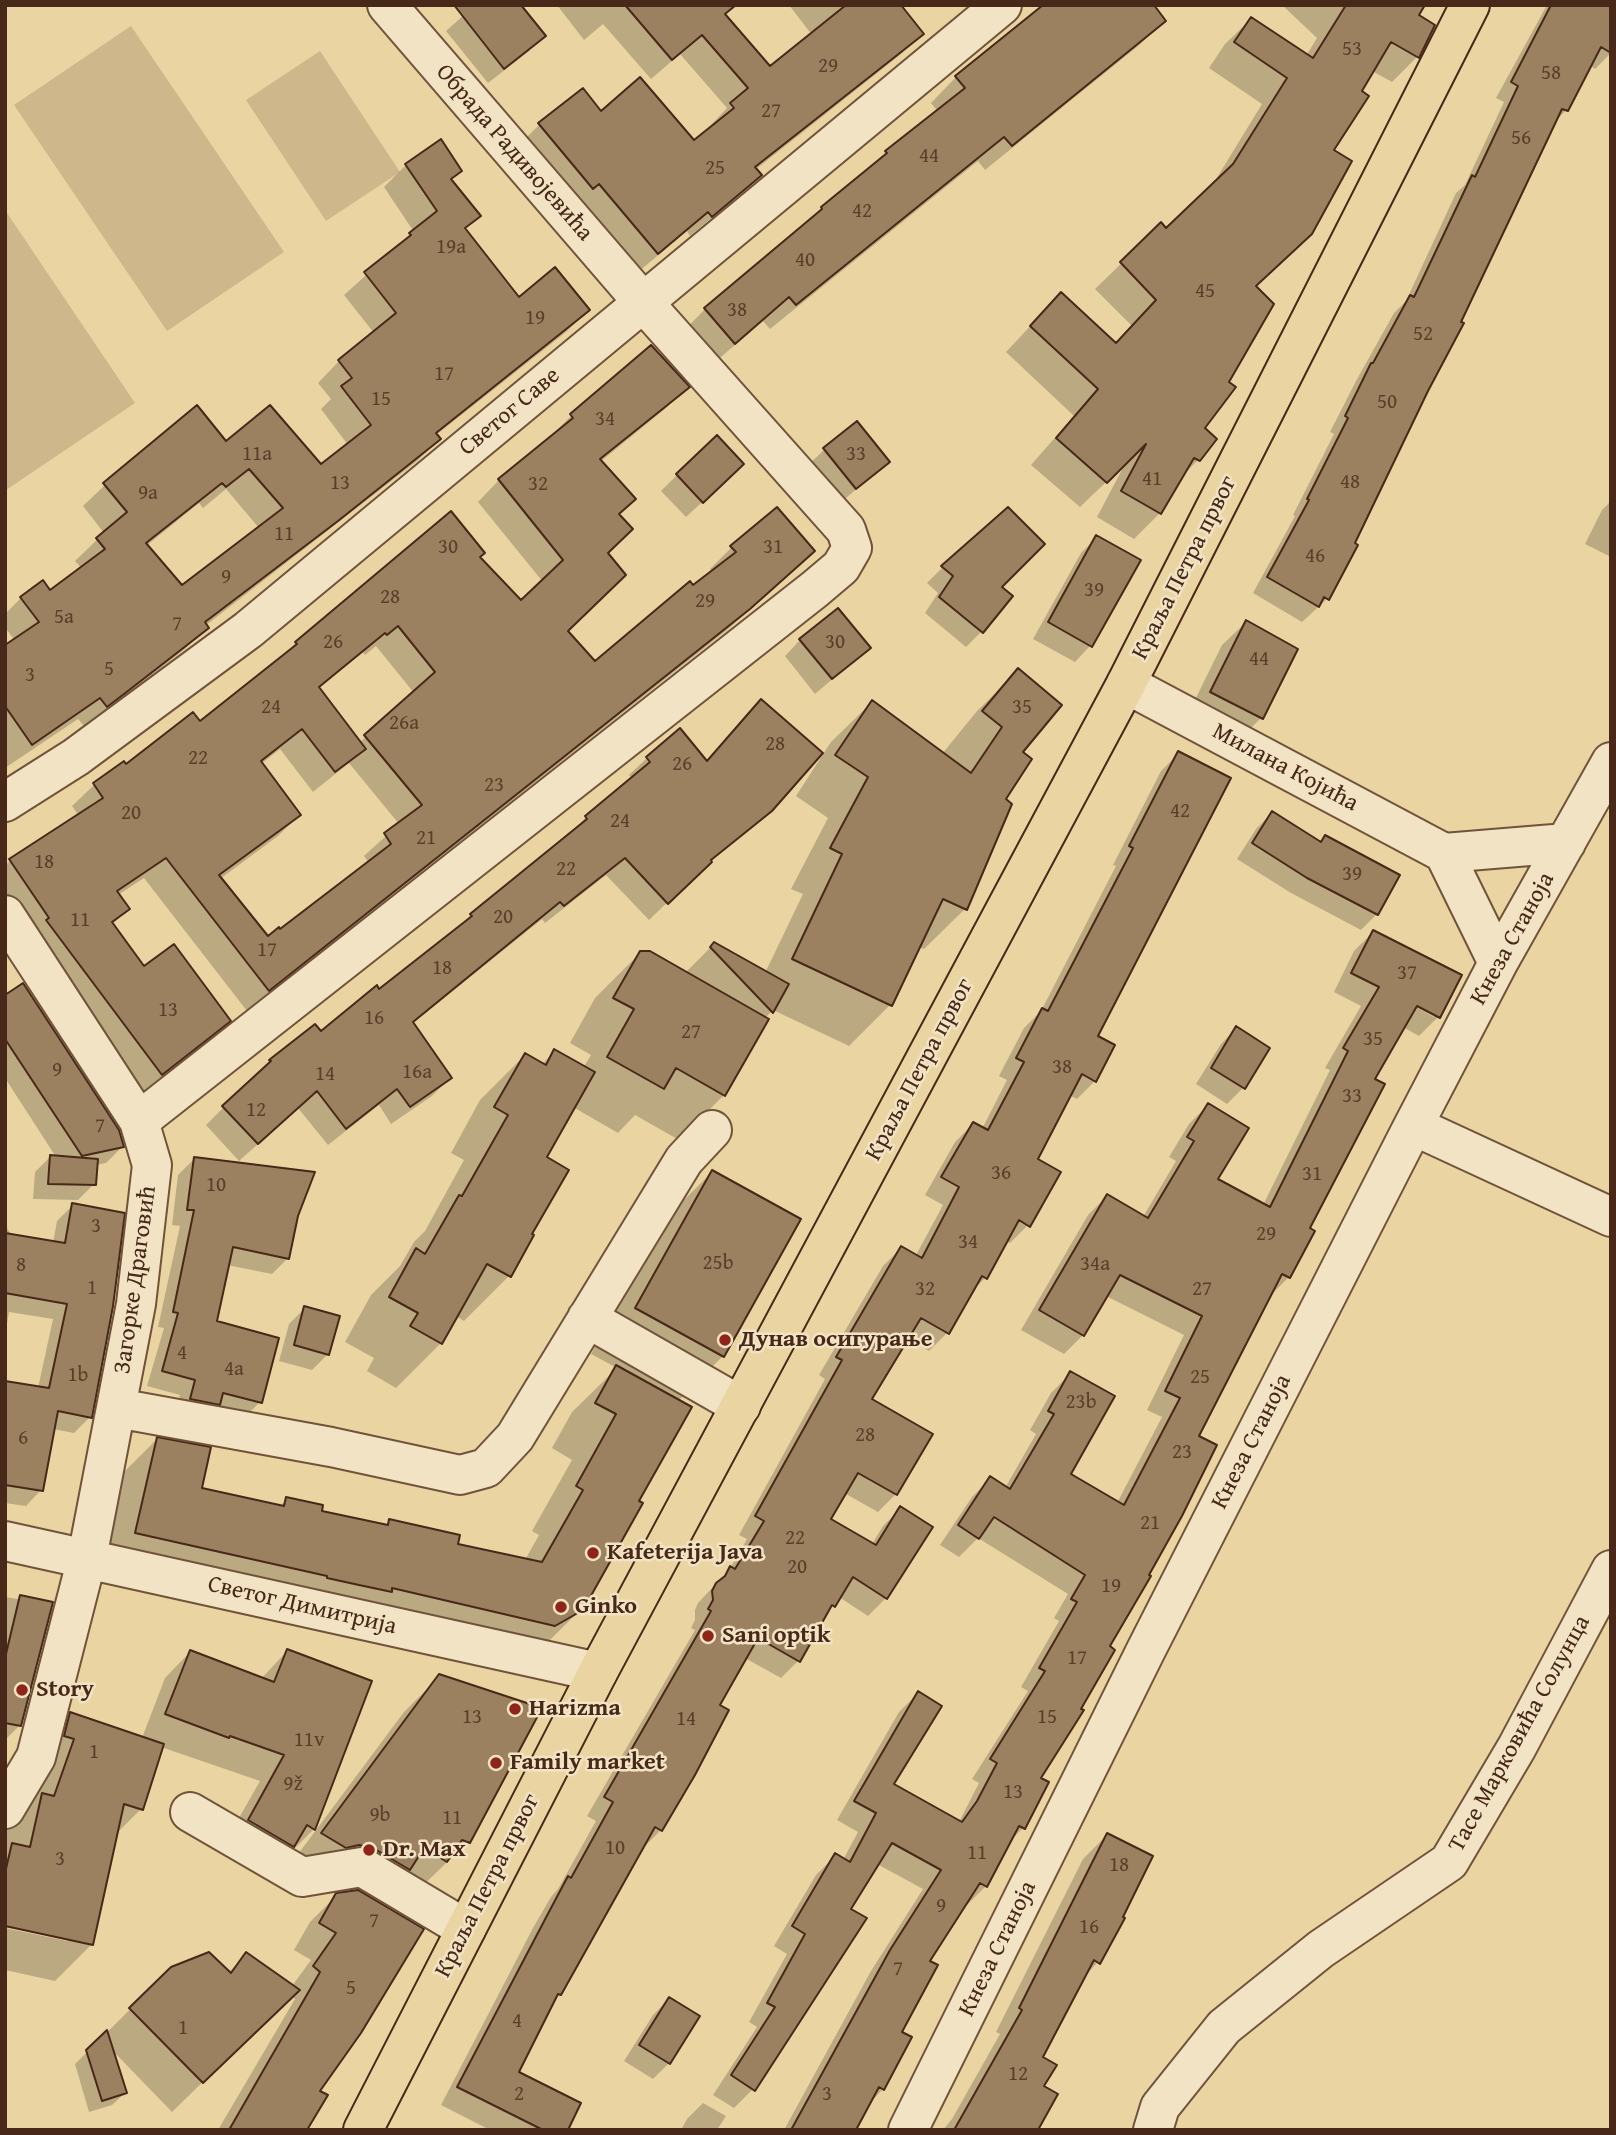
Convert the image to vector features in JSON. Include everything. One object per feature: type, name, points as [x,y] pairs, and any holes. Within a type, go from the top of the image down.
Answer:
[{"type":"main road","name":"Краља Петра првог","points":[[363,2130],[598,1672],[1126,684],[1470,5]]},
{"type":"street","name":"Обрада Радивојевића","points":[[139,1121],[841,567],[852,548],[846,530],[642,301],[387,5]]},
{"type":"street","name":"Светог Саве","points":[[5,802],[76,757],[248,630],[1002,5]]},
{"type":"street","name":"Милана Којића","points":[[1126,684],[1444,853]]},
{"type":"street","name":"Кнеза Станоја","points":[[908,2130],[1146,1650],[1498,963],[1608,773]]},
{"type":"street","points":[[1498,963],[1444,853],[1566,843]]},
{"type":"street","name":"Загорке Драговић","points":[[5,915],[139,1121],[152,1165],[136,1304],[87,1558],[36,1757],[5,1809]]},
{"type":"street","points":[[1414,1126],[1611,1217]]},
{"type":"street","points":[[117,1408],[331,1447],[460,1475],[486,1468],[515,1437],[684,1160],[712,1130]]},
{"type":"street","points":[[587,1318],[741,1406]]},
{"type":"street","name":"Светог Димитрија","points":[[5,1541],[598,1672]]},
{"type":"street","name":"Тасе Марковића Солунца","points":[[1153,2130],[1160,2107],[1224,2026],[1321,1950],[1449,1862],[1517,1747],[1611,1570]]},
{"type":"street","points":[[190,1812],[302,1877],[362,1867],[466,1929]]},
{"type":"shaded area","points":[[131,26],[284,252],[167,331],[14,105]]},
{"type":"shaded area","points":[[320,51],[400,172],[326,221],[246,100]]},
{"type":"shaded area","points":[[5,210],[135,403],[6,490],[5,488]]},
{"type":"building","points":[[454,5],[521,5],[546,36],[504,69]]},
{"type":"building","points":[[625,5],[736,5],[725,14],[770,66],[846,5],[901,5],[924,34],[755,167],[762,175],[712,217],[708,212],[658,254],[599,184],[593,189],[538,123],[583,88],[601,111],[640,77],[694,140],[734,108],[730,103],[748,88],[702,35],[672,60]]},
{"type":"building","points":[[1043,5],[1154,5],[1166,21],[1012,146],[1004,137],[796,305],[789,297],[735,344],[704,308],[887,153],[885,151],[965,88],[955,76]]},
{"type":"building","points":[[1346,5],[1425,5],[1419,15],[1435,25],[1419,58],[1391,42],[1362,91],[1369,96],[1334,150],[1352,161],[1312,234],[1256,286],[1274,304],[1229,382],[1236,387],[1205,428],[1217,439],[1200,461],[1194,458],[1161,514],[1121,491],[1146,444],[1107,483],[1056,438],[1098,389],[1030,326],[1061,292],[1116,343],[1156,300],[1120,262],[1161,222],[1166,228],[1233,164],[1287,78],[1234,42],[1251,17],[1313,58]]},
{"type":"building","points":[[1551,5],[1611,5],[1611,53],[1601,47],[1568,111],[1562,109],[1461,322],[1464,323],[1355,543],[1358,545],[1329,600],[1324,597],[1319,607],[1267,577],[1309,500],[1307,499],[1348,418],[1345,416],[1371,363],[1410,295],[1414,297],[1472,175],[1475,177],[1518,86],[1511,82]]},
{"type":"building","points":[[441,139],[462,171],[451,179],[481,216],[465,228],[519,297],[555,267],[590,310],[436,433],[441,439],[205,622],[209,628],[107,707],[100,698],[32,745],[5,706],[5,645],[39,622],[20,597],[43,580],[50,590],[105,549],[96,538],[127,512],[103,483],[197,405],[226,441],[270,405],[321,464],[371,425],[341,386],[352,378],[338,360],[396,313],[364,272],[437,211],[405,164]],"holes":[[[249,469],[283,508],[182,585],[146,543],[222,483],[226,487]]]},
{"type":"building","points":[[651,345],[690,387],[600,459],[636,499],[619,514],[633,529],[608,553],[626,575],[568,631],[595,661],[690,581],[693,585],[736,552],[730,546],[777,507],[815,551],[750,609],[269,991],[166,858],[117,891],[130,909],[112,922],[144,966],[174,944],[231,1021],[162,1075],[46,920],[49,918],[9,859],[103,798],[93,783],[124,761],[126,764],[193,712],[200,721],[297,644],[295,642],[451,511],[485,553],[480,557],[521,600],[563,560],[498,479],[573,418],[570,414]],"holes":[[[398,626],[435,672],[364,735],[422,805],[384,833],[391,844],[268,936],[219,875],[301,815],[261,761],[302,729],[335,772],[366,749],[319,687],[385,633],[387,635]]]},
{"type":"building","points":[[857,421],[890,462],[856,489],[823,448]]},
{"type":"building","points":[[717,435],[744,464],[703,503],[676,474]]},
{"type":"building","points":[[1008,507],[1045,544],[1002,587],[1013,596],[983,633],[939,597],[953,576],[941,566]]},
{"type":"building","points":[[1096,535],[1141,560],[1092,647],[1048,622]]},
{"type":"building","points":[[838,608],[871,648],[832,679],[799,639]]},
{"type":"building","points":[[1246,620],[1298,649],[1263,719],[1210,692]]},
{"type":"building","points":[[1018,668],[1062,705],[1023,752],[1032,759],[1006,799],[1012,804],[967,910],[943,899],[892,1006],[792,959],[842,854],[830,848],[868,777],[835,755],[872,700],[971,773],[1002,727],[982,711]]},
{"type":"building","points":[[761,699],[823,753],[772,811],[711,860],[712,862],[668,904],[625,858],[564,906],[560,902],[413,1022],[452,1078],[410,1107],[397,1089],[346,1129],[317,1091],[258,1144],[222,1106],[271,1061],[269,1060],[315,1024],[321,1031],[377,985],[379,989],[472,916],[470,914],[587,819],[585,816],[650,762],[646,757],[680,728],[707,761]]},
{"type":"building","points":[[1178,751],[1231,778],[1098,1036],[1115,1045],[1096,1082],[1082,1074],[1038,1159],[1061,1172],[1030,1227],[1019,1220],[987,1279],[982,1276],[949,1334],[921,1318],[872,1399],[933,1434],[897,1495],[858,1473],[831,1519],[876,1545],[900,1506],[933,1527],[887,1599],[853,1577],[835,1607],[832,1605],[800,1662],[758,1638],[720,1705],[729,1710],[695,1775],[662,1831],[655,1827],[561,1995],[558,1994],[519,2072],[581,2103],[568,2130],[543,2130],[457,2087],[568,1876],[571,1878],[613,1802],[604,1797],[711,1611],[708,1609],[713,1600],[712,1591],[716,1583],[725,1576],[730,1566],[735,1569],[764,1521],[755,1516],[842,1360],[836,1357],[901,1246],[922,1258],[959,1187],[941,1177],[973,1122],[988,1130],[1024,1062],[1016,1058],[1042,1008],[1048,1011],[1133,848],[1129,846]]},
{"type":"building","points":[[1272,811],[1321,842],[1325,835],[1400,875],[1378,915],[1307,878],[1252,843]]},
{"type":"building","points":[[1373,930],[1462,975],[1440,1018],[1417,1006],[1375,1079],[1385,1084],[1310,1228],[1315,1231],[1290,1278],[1282,1274],[1199,1436],[1217,1445],[1149,1575],[1151,1576],[1110,1646],[1115,1650],[1081,1709],[1084,1710],[1041,1778],[1049,1782],[1025,1829],[1019,1826],[987,1887],[980,1883],[930,1961],[938,1965],[902,2032],[912,2037],[884,2090],[879,2087],[856,2130],[791,2130],[890,1950],[941,1870],[892,1843],[851,1909],[867,1918],[755,2091],[731,2075],[775,2007],[767,2003],[805,1934],[792,1926],[835,1853],[850,1862],[876,1813],[854,1801],[918,1691],[942,1706],[894,1784],[962,1822],[977,1801],[997,1763],[990,1759],[1045,1671],[1039,1668],[1077,1602],[1071,1599],[1085,1575],[994,1517],[979,1539],[958,1525],[990,1476],[1010,1489],[1054,1414],[1048,1411],[1070,1371],[1115,1396],[1071,1474],[1124,1505],[1180,1398],[1165,1391],[1202,1316],[1120,1275],[1084,1336],[1039,1310],[1107,1194],[1148,1218],[1194,1141],[1187,1137],[1208,1103],[1249,1128],[1218,1179],[1270,1207],[1348,1051],[1343,1048],[1379,987],[1351,973]]},
{"type":"building","points":[[714,942],[789,984],[773,1013],[710,947]]},
{"type":"building","points":[[640,951],[650,951],[769,1019],[725,1096],[676,1068],[664,1089],[607,1057],[634,1009],[613,998]]},
{"type":"building","points":[[23,983],[119,1130],[124,1147],[82,1156],[5,1039],[5,995]]},
{"type":"building","points":[[1236,1026],[1270,1048],[1245,1089],[1211,1068]]},
{"type":"building","points":[[554,1049],[595,1072],[547,1157],[569,1170],[511,1277],[487,1264],[442,1344],[410,1326],[418,1313],[389,1297],[416,1248],[425,1254],[508,1115],[494,1107],[525,1053],[546,1065]]},
{"type":"building","points":[[50,1155],[98,1159],[96,1185],[48,1184]]},
{"type":"building","points":[[194,1157],[315,1172],[298,1216],[289,1259],[233,1247],[217,1321],[279,1338],[262,1403],[223,1393],[220,1405],[190,1399],[195,1380],[162,1371],[178,1313],[173,1312],[194,1210],[187,1210]]},
{"type":"building","points":[[712,1170],[801,1219],[724,1357],[635,1308]]},
{"type":"building","points":[[72,1203],[125,1213],[113,1306],[92,1418],[58,1411],[43,1491],[5,1485],[5,1381],[49,1388],[67,1304],[5,1293],[5,1233],[65,1243]]},
{"type":"building","points":[[304,1306],[340,1316],[329,1355],[294,1345]]},
{"type":"building","points":[[616,1365],[692,1407],[639,1501],[643,1503],[583,1610],[555,1626],[392,1588],[392,1592],[327,1578],[135,1533],[157,1437],[211,1447],[202,1488],[284,1506],[286,1497],[323,1505],[322,1511],[388,1525],[389,1519],[460,1535],[458,1544],[542,1562],[583,1490],[576,1486],[616,1414],[595,1403]]},
{"type":"building","name":"Story","points":[[20,1595],[53,1602],[21,1726],[5,1723],[5,1658]]},
{"type":"building","points":[[287,1649],[372,1681],[315,1830],[307,1825],[294,1847],[248,1820],[284,1755],[165,1714],[190,1650],[274,1682]]},
{"type":"building","points":[[439,1674],[542,1708],[470,1843],[462,1840],[447,1862],[424,1848],[410,1870],[373,1848],[359,1845],[346,1848],[321,1833]]},
{"type":"building","points":[[70,1712],[164,1744],[143,1810],[124,1804],[93,1945],[5,1926],[5,1873],[12,1843],[30,1847],[42,1793],[54,1796],[74,1739],[64,1736]]},
{"type":"building","points":[[1107,1833],[1153,1856],[1123,1917],[1125,1918],[1100,1964],[1094,1960],[1043,2057],[1057,2065],[1044,2086],[1058,2094],[1038,2130],[954,2130],[1022,2010],[1019,2008]]},
{"type":"building","points":[[358,1890],[424,1929],[361,2033],[320,2091],[328,2095],[307,2130],[229,2130],[320,1972],[313,1966],[336,1933],[319,1923],[336,1893]]},
{"type":"building","points":[[209,1952],[231,1973],[246,1952],[300,1990],[203,2083],[129,2008],[171,1967]]},
{"type":"building","points":[[669,1997],[700,2016],[670,2064],[639,2045]]},
{"type":"building","points":[[107,2030],[127,2093],[102,2101],[86,2050]]},
{"type":"place","name":"Дунав осигурање","points":[[725,1340]]},
{"type":"place","name":"Kafeterija Java","points":[[593,1553]]},
{"type":"place","name":"Ginko","points":[[561,1607]]},
{"type":"place","name":"Sani optik","points":[[708,1636]]},
{"type":"place","name":"Story","points":[[22,1690]]},
{"type":"place","name":"Harizma","points":[[515,1709]]},
{"type":"place","name":"Family market","points":[[496,1763]]},
{"type":"place","name":"Dr. Max","points":[[369,1850]]}]
